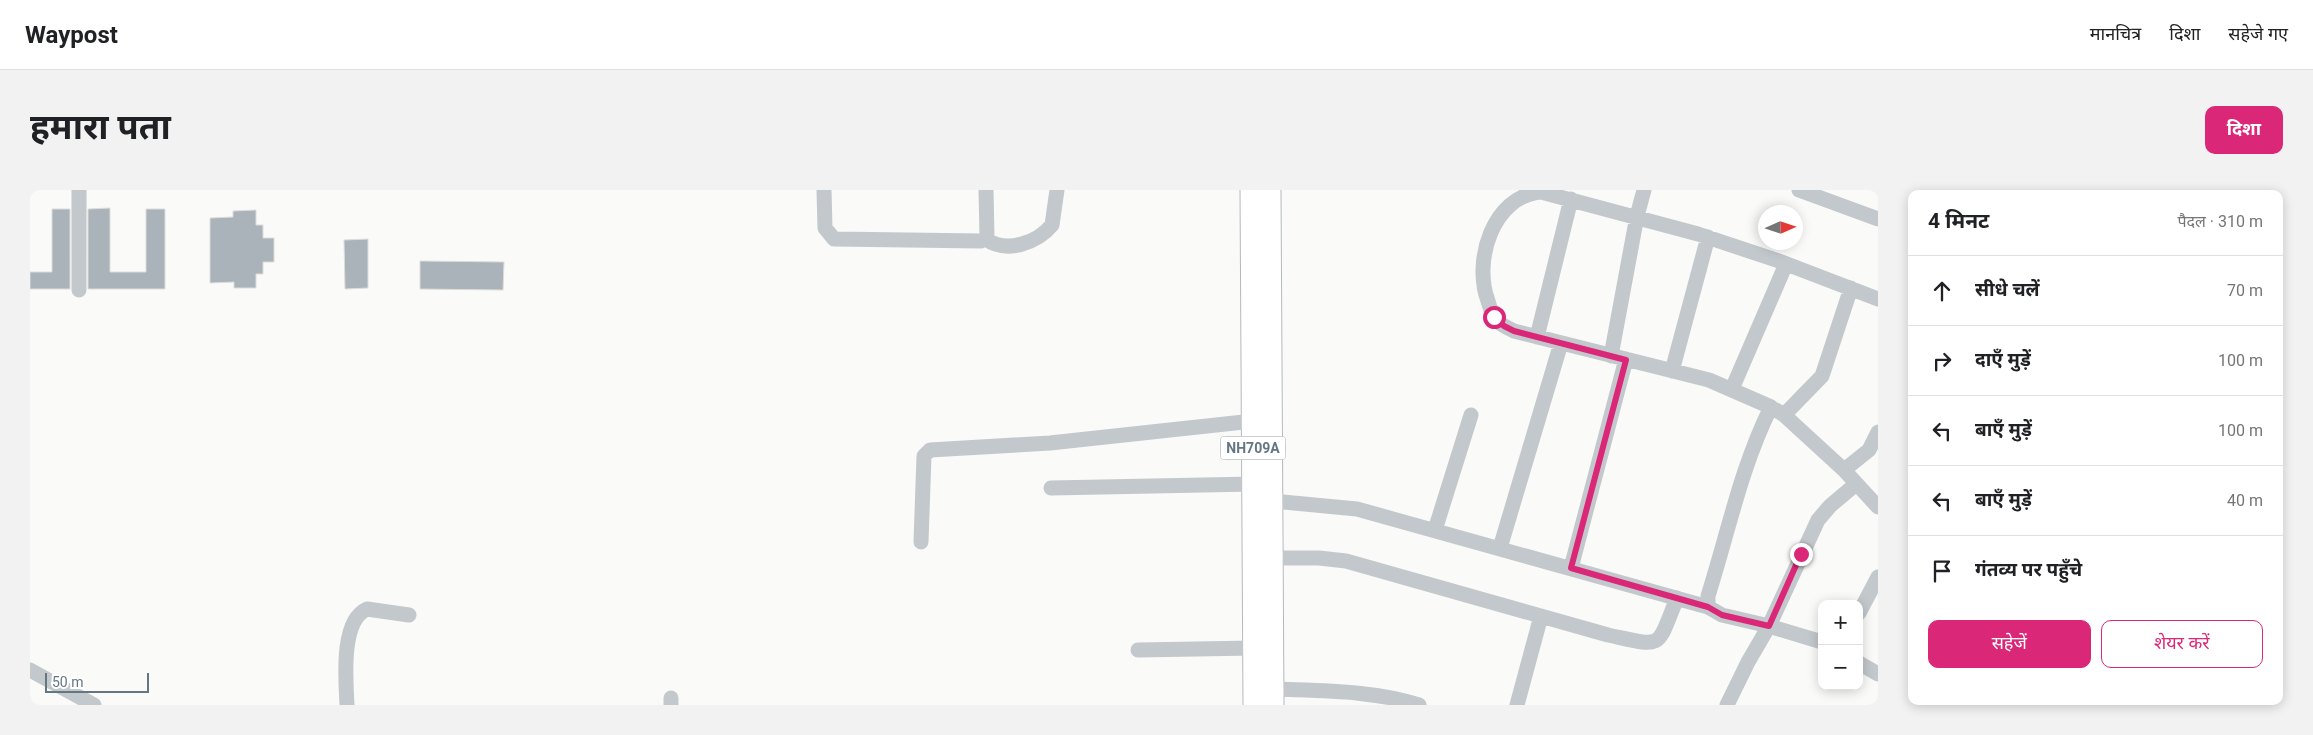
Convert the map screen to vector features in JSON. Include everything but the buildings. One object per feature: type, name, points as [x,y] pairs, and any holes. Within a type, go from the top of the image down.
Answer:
[{"type":"highway","name":"NH709A","points":[[1251,190],[1253,420],[1260,495],[1272,558],[1273,697]]},
{"type":"highway","name":"NH709A","points":[[1254,705],[1254,648],[1270,190]]},
{"type":"street","points":[[79,190],[79,290]]},
{"type":"street","points":[[824,190],[825,228],[834,239],[972,241],[986,239],[995,246],[1012,246],[1039,236],[1052,225],[1057,190]]},
{"type":"street","points":[[986,190],[986,239]]},
{"type":"street","points":[[1571,568],[1618,358],[1637,216],[1644,190]]},
{"type":"street","points":[[1799,190],[1878,219]]},
{"type":"street","points":[[1878,299],[1708,237],[1637,216],[1541,192],[1526,195],[1504,210],[1495,224],[1482,259],[1482,284],[1494,317],[1509,329],[1709,380],[1771,407],[1784,415],[1844,470],[1878,507]]},
{"type":"street","points":[[1537,337],[1571,199]]},
{"type":"street","points":[[1672,371],[1708,237]]},
{"type":"street","points":[[1732,389],[1786,264]]},
{"type":"street","points":[[1784,415],[1822,376],[1851,288]]},
{"type":"street","points":[[1500,548],[1561,343]]},
{"type":"street","points":[[1708,607],[1708,596],[1748,462],[1757,435],[1771,407]]},
{"type":"street","points":[[1435,530],[1471,415]]},
{"type":"street","points":[[921,542],[924,456],[930,450],[1050,443],[1253,420]]},
{"type":"street","points":[[1844,470],[1869,450],[1878,432]]},
{"type":"street","points":[[1727,705],[1748,662],[1769,626],[1818,520],[1830,506],[1856,484]]},
{"type":"street","points":[[1051,488],[1260,495],[1356,509],[1677,598],[1708,607],[1722,615],[1769,626],[1818,641]]},
{"type":"street","points":[[1272,558],[1319,558],[1346,561],[1608,635],[1646,643],[1654,643],[1661,637],[1677,598]]},
{"type":"street","points":[[1863,605],[1878,577]]},
{"type":"street","points":[[347,705],[346,665],[354,620],[367,609],[408,615]]},
{"type":"street","points":[[1517,705],[1541,616]]},
{"type":"street","points":[[1138,650],[1254,648]]},
{"type":"street","points":[[1863,665],[1878,674]]},
{"type":"street","points":[[30,670],[94,705]]},
{"type":"street","points":[[1273,697],[1363,694],[1419,705]]},
{"type":"route","points":[[1494,317],[1504,326],[1514,331],[1626,360],[1571,568],[1708,607],[1722,615],[1769,626],[1801,554]]}]
